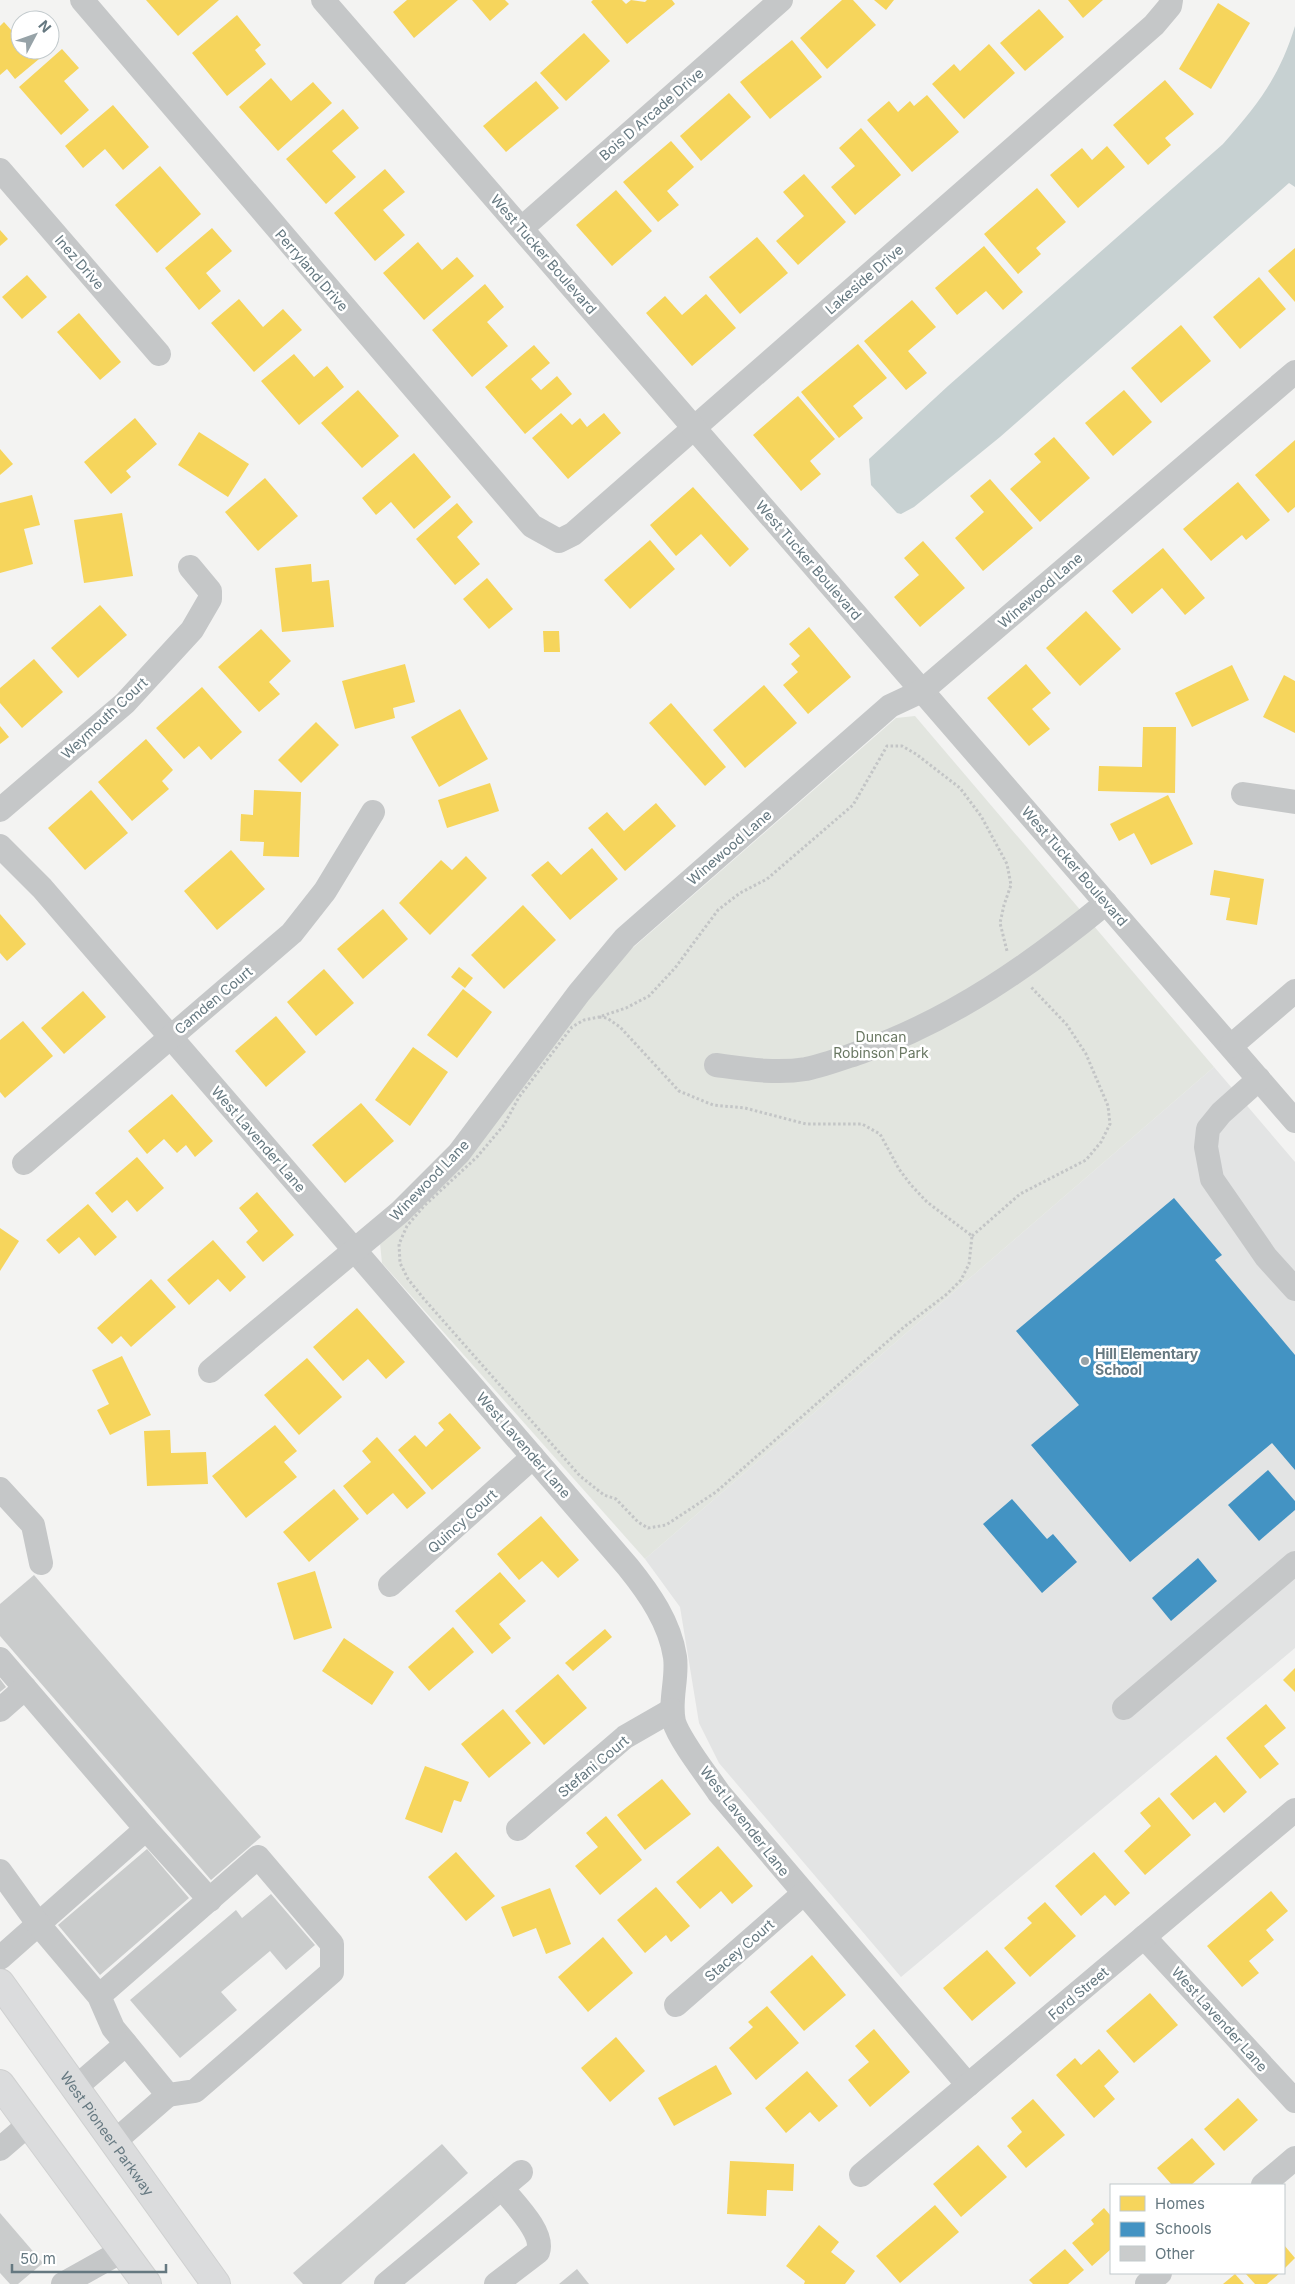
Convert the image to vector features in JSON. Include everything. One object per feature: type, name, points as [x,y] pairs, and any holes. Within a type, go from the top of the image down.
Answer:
[{"type":"main road","name":"West Pioneer Parkway","points":[[0,1983],[216,2284]]},
{"type":"main road","points":[[0,2084],[147,2284]]},
{"type":"street","name":"Perryland Drive","points":[[82,0],[525,519],[546,536]]},
{"type":"street","name":"Bois D Arcade Drive","points":[[522,228],[780,0]]},
{"type":"street","name":"Lakeside Drive","points":[[546,536],[559,541],[573,534],[1154,25],[1170,6],[1172,0]]},
{"type":"street","name":"West Tucker Boulevard","points":[[331,2],[694,428],[1295,1121]]},
{"type":"street","name":"Inez Drive","points":[[0,170],[159,354]]},
{"type":"street","name":"Winewood Lane","points":[[210,1371],[400,1212],[459,1153],[578,993],[625,938],[890,706],[922,691],[1295,372]]},
{"type":"street","name":"Weymouth Court","points":[[0,810],[125,703],[192,630],[210,599],[210,591],[190,567]]},
{"type":"street","points":[[1243,794],[1295,802]]},
{"type":"street","name":"Camden Court","points":[[24,1163],[292,933],[325,891],[373,812]]},
{"type":"street","name":"West Lavender Lane","points":[[0,846],[42,888],[533,1456],[648,1592],[664,1622],[675,1658],[672,1710],[675,1723],[719,1793],[803,1894],[968,2085]]},
{"type":"street","points":[[716,1065],[768,1072],[806,1069],[842,1059],[894,1040],[973,998],[1019,970],[1057,943],[1106,902]]},
{"type":"street","points":[[1231,1046],[1295,991]]},
{"type":"street","points":[[1259,1079],[1221,1113],[1208,1129],[1206,1147],[1212,1179],[1266,1257],[1295,1289]]},
{"type":"street","name":"Quincy Court","points":[[390,1585],[533,1456]]},
{"type":"street","points":[[0,1489],[33,1525],[41,1563]]},
{"type":"street","points":[[1124,1708],[1295,1563]]},
{"type":"street","points":[[0,1659],[146,1829],[210,1900]]},
{"type":"street","points":[[0,1710],[25,1688]]},
{"type":"street","name":"Stefani Court","points":[[518,1829],[625,1737],[672,1710]]},
{"type":"street","name":"Ford Street","points":[[860,2175],[1295,1810]]},
{"type":"street","points":[[0,1958],[146,1829]]},
{"type":"street","points":[[98,1996],[258,1857],[332,1944],[332,1972],[195,2091],[168,2095],[114,2142]]},
{"type":"street","points":[[0,1871],[39,1925],[98,1996],[113,2028],[168,2095]]},
{"type":"street","name":"Stacey Court","points":[[676,2005],[803,1894]]},
{"type":"street","name":"West Lavender Lane","points":[[1144,1937],[1295,2101]]},
{"type":"street","points":[[75,2088],[126,2044]]},
{"type":"street","points":[[0,2149],[29,2124]]},
{"type":"street","points":[[1264,2184],[1295,2158]]},
{"type":"street","points":[[386,2284],[521,2172]]},
{"type":"street","points":[[496,2284],[538,2252],[541,2245],[536,2231],[502,2188]]},
{"type":"street","points":[[79,2280],[122,2251]]},
{"type":"street","points":[[1146,2284],[1159,2274]]},
{"type":"path","points":[[599,1018],[626,1008],[649,996],[684,956],[718,910],[740,894],[767,879],[853,805],[887,746],[902,746],[916,754],[960,788],[981,816],[1007,864],[1011,885],[1000,923],[1006,951],[1036,993],[1067,1025],[1086,1054],[1108,1106],[1110,1124],[1101,1142],[1086,1160],[1020,1194],[972,1236],[969,1264],[961,1280],[947,1294],[904,1327],[716,1492],[666,1525],[648,1528],[638,1522],[616,1499],[604,1495],[580,1476],[424,1299],[408,1279],[400,1263],[399,1244],[408,1226],[424,1206],[478,1157],[504,1125],[519,1097],[572,1027],[584,1020],[607,1018],[620,1027],[679,1091],[713,1105],[745,1108],[806,1124],[862,1124],[880,1134],[899,1169],[927,1202],[972,1236]]},
{"type":"shaded area","points":[[1295,26],[1295,187],[1289,183],[1000,437],[914,507],[901,514],[897,513],[871,485],[869,459],[948,386],[1223,144],[1266,90],[1282,61]]},
{"type":"shaded area","name":"Hill Elementary School","points":[[1214,1067],[1295,1162],[1295,1648],[901,1977],[719,1763],[699,1723],[680,1607],[645,1559]]},
{"type":"green space","name":"Duncan Robinson Park","points":[[915,716],[1214,1067],[645,1559],[382,1263],[380,1243],[620,959],[896,718]]},
{"type":"building: Homes","points":[[146,0],[219,0],[178,36]]},
{"type":"building: Homes","points":[[407,0],[458,0],[414,38],[393,12]]},
{"type":"building: Homes","points":[[472,0],[505,0],[509,4],[490,21]]},
{"type":"building: Homes","points":[[593,0],[622,0],[626,4],[631,0],[645,2],[647,0],[672,0],[675,4],[627,44],[591,2]]},
{"type":"building: Homes","points":[[842,0],[853,0],[876,25],[827,69],[800,38]]},
{"type":"building: Homes","points":[[874,0],[894,0],[886,10]]},
{"type":"building: Homes","points":[[1068,0],[1103,0],[1083,18]]},
{"type":"building: Homes","points":[[1218,3],[1250,23],[1211,89],[1179,69]]},
{"type":"building: Homes","points":[[1039,9],[1064,37],[1025,71],[1000,43]]},
{"type":"building: Homes","points":[[237,15],[261,45],[255,50],[266,64],[227,96],[192,53]]},
{"type":"building: Homes","points":[[4,22],[10,29],[10,60],[38,60],[15,79],[7,69],[0,75],[0,26]]},
{"type":"building: Homes","points":[[584,33],[610,61],[566,101],[540,73]]},
{"type":"building: Homes","points":[[792,40],[822,77],[770,119],[740,82]]},
{"type":"building: Homes","points":[[989,44],[1015,73],[964,119],[932,84],[954,64],[960,71]]},
{"type":"building: Homes","points":[[62,49],[79,68],[64,81],[89,110],[61,135],[19,87],[50,60],[60,60],[60,51]]},
{"type":"building: Homes","points":[[271,78],[291,101],[313,82],[332,103],[278,151],[239,107]]},
{"type":"building: Homes","points":[[1165,80],[1194,114],[1165,138],[1171,145],[1148,165],[1113,125]]},
{"type":"building: Homes","points":[[536,81],[559,108],[506,152],[483,126]]},
{"type":"building: Homes","points":[[729,93],[751,117],[701,161],[680,136]]},
{"type":"building: Homes","points":[[927,95],[959,132],[912,172],[867,120],[889,101],[898,112],[910,101],[914,106]]},
{"type":"building: Homes","points":[[113,105],[149,147],[123,170],[105,149],[83,168],[65,146]]},
{"type":"building: Homes","points":[[343,109],[359,128],[332,151],[356,177],[326,204],[286,159]]},
{"type":"building: Homes","points":[[861,128],[901,175],[855,215],[831,187],[855,166],[839,148]]},
{"type":"building: Homes","points":[[671,141],[694,167],[667,191],[679,205],[658,222],[623,182]]},
{"type":"building: Homes","points":[[1107,146],[1125,167],[1078,208],[1050,175],[1082,148],[1092,160]]},
{"type":"building: Homes","points":[[160,166],[201,214],[157,253],[115,205]]},
{"type":"building: Homes","points":[[385,169],[405,192],[383,210],[405,235],[375,261],[334,213]]},
{"type":"building: Homes","points":[[804,174],[846,222],[798,265],[776,241],[804,216],[783,192]]},
{"type":"building: Homes","points":[[1037,188],[1066,222],[1036,248],[1041,254],[1018,274],[984,234]]},
{"type":"building: Homes","points":[[616,190],[652,231],[612,266],[576,225]]},
{"type":"building: Homes","points":[[212,228],[232,251],[206,273],[221,291],[199,310],[165,268]]},
{"type":"building: Homes","points":[[0,230],[8,239],[0,246]]},
{"type":"building: Homes","points":[[757,237],[788,273],[740,314],[709,277]]},
{"type":"building: Homes","points":[[418,242],[442,270],[457,257],[474,276],[424,320],[383,273]]},
{"type":"building: Homes","points":[[984,246],[1023,292],[1003,310],[986,291],[957,315],[935,288]]},
{"type":"building: Homes","points":[[1295,248],[1295,302],[1268,271]]},
{"type":"building: Homes","points":[[27,275],[47,297],[22,319],[2,297]]},
{"type":"building: Homes","points":[[1259,277],[1286,309],[1240,349],[1213,317]]},
{"type":"building: Homes","points":[[485,284],[504,307],[487,322],[508,346],[472,377],[432,330]]},
{"type":"building: Homes","points":[[706,294],[736,328],[692,366],[646,313],[665,296],[682,315]]},
{"type":"building: Homes","points":[[239,299],[263,327],[283,309],[302,330],[254,372],[211,323]]},
{"type":"building: Homes","points":[[912,300],[936,327],[908,351],[927,373],[906,390],[864,341]]},
{"type":"building: Homes","points":[[79,313],[121,362],[100,380],[57,332]]},
{"type":"building: Homes","points":[[1181,325],[1211,361],[1161,403],[1131,368]]},
{"type":"building: Homes","points":[[858,344],[887,378],[853,406],[863,418],[839,438],[801,392]]},
{"type":"building: Homes","points":[[534,345],[550,363],[531,379],[541,390],[557,376],[572,394],[525,434],[485,387]]},
{"type":"building: Homes","points":[[294,354],[314,377],[327,366],[344,387],[299,425],[261,381]]},
{"type":"building: Homes","points":[[358,390],[399,436],[362,468],[321,423]]},
{"type":"building: Homes","points":[[1124,390],[1152,422],[1113,456],[1085,423]]},
{"type":"building: Homes","points":[[798,396],[835,439],[810,461],[821,474],[801,491],[753,435]]},
{"type":"building: Homes","points":[[561,413],[572,425],[580,418],[587,427],[604,413],[621,433],[568,479],[532,438]]},
{"type":"building: Homes","points":[[135,418],[157,444],[126,471],[131,477],[111,494],[84,462]]},
{"type":"building: Homes","points":[[199,432],[249,464],[228,497],[178,465]]},
{"type":"building: Homes","points":[[1054,437],[1090,478],[1040,522],[1010,489],[1041,462],[1034,454]]},
{"type":"building: Homes","points":[[1295,440],[1295,507],[1288,513],[1255,475]]},
{"type":"building: Homes","points":[[0,449],[13,464],[0,475]]},
{"type":"building: Homes","points":[[414,453],[451,497],[414,529],[391,502],[376,515],[362,498]]},
{"type":"building: Homes","points":[[265,478],[298,516],[258,551],[225,512]]},
{"type":"building: Homes","points":[[990,479],[1033,528],[983,571],[955,538],[984,512],[970,496]]},
{"type":"building: Homes","points":[[1238,482],[1270,520],[1246,540],[1242,535],[1211,561],[1183,529]]},
{"type":"building: Homes","points":[[693,487],[749,549],[730,567],[701,534],[676,556],[650,525]]},
{"type":"building: Homes","points":[[32,495],[40,525],[24,529],[33,564],[0,573],[0,503]]},
{"type":"building: Homes","points":[[457,503],[473,522],[457,537],[480,564],[455,585],[416,539]]},
{"type":"building: Homes","points":[[122,513],[133,576],[84,583],[74,520]]},
{"type":"building: Homes","points":[[650,540],[675,569],[630,609],[604,580]]},
{"type":"building: Homes","points":[[923,541],[965,588],[920,627],[894,597],[919,575],[904,558]]},
{"type":"building: Homes","points":[[1163,548],[1205,598],[1185,615],[1162,588],[1132,614],[1112,591]]},
{"type":"building: Homes","points":[[311,564],[312,582],[329,580],[334,627],[282,632],[275,568]]},
{"type":"building: Homes","points":[[487,578],[513,609],[489,629],[463,599]]},
{"type":"building: Homes","points":[[100,605],[127,635],[78,678],[51,648]]},
{"type":"building: Homes","points":[[1086,611],[1121,649],[1080,686],[1046,648]]},
{"type":"building: Homes","points":[[809,627],[851,677],[808,714],[783,685],[798,672],[791,664],[800,656],[789,644]]},
{"type":"building: Homes","points":[[261,629],[291,661],[269,682],[280,694],[259,712],[218,667]]},
{"type":"building: Homes","points":[[543,631],[559,631],[560,652],[544,652]]},
{"type":"building: Homes","points":[[34,659],[63,692],[22,728],[0,703],[0,688]]},
{"type":"building: Homes","points":[[405,664],[415,702],[393,708],[395,718],[355,729],[342,681]]},
{"type":"building: Homes","points":[[1026,664],[1051,693],[1032,709],[1050,729],[1029,746],[987,698]]},
{"type":"building: Homes","points":[[1232,665],[1249,700],[1192,727],[1175,693]]},
{"type":"building: Homes","points":[[1284,675],[1295,681],[1295,733],[1263,717]]},
{"type":"building: Homes","points":[[764,685],[797,723],[745,768],[713,730]]},
{"type":"building: Homes","points":[[202,687],[242,732],[211,760],[199,746],[184,759],[156,728]]},
{"type":"building: Homes","points":[[671,703],[726,767],[705,786],[649,723]]},
{"type":"building: Homes","points":[[460,709],[488,759],[439,787],[411,737]]},
{"type":"building: Homes","points":[[316,722],[339,745],[301,783],[278,760]]},
{"type":"building: Homes","points":[[0,726],[9,737],[0,744]]},
{"type":"building: Homes","points":[[1143,727],[1176,727],[1175,793],[1098,791],[1099,766],[1142,767]]},
{"type":"building: Homes","points":[[146,739],[173,770],[162,781],[169,789],[132,821],[98,782]]},
{"type":"building: Homes","points":[[490,783],[499,811],[447,828],[438,800]]},
{"type":"building: Homes","points":[[91,790],[128,833],[85,870],[48,828]]},
{"type":"building: Homes","points":[[254,790],[301,792],[299,857],[263,856],[264,842],[240,841],[241,814],[253,815]]},
{"type":"building: Homes","points":[[1168,795],[1193,844],[1151,865],[1134,833],[1119,841],[1110,824]]},
{"type":"building: Homes","points":[[656,803],[676,826],[625,871],[588,828],[607,812],[624,831]]},
{"type":"building: Homes","points":[[592,848],[618,879],[570,920],[531,875],[548,861],[561,875]]},
{"type":"building: Homes","points":[[231,850],[265,889],[217,930],[184,891]]},
{"type":"building: Homes","points":[[466,856],[487,878],[430,935],[399,903],[441,860],[452,870]]},
{"type":"building: Homes","points":[[1214,870],[1264,879],[1257,925],[1226,920],[1230,898],[1210,895]]},
{"type":"building: Homes","points":[[523,905],[556,940],[504,989],[471,955]]},
{"type":"building: Homes","points":[[383,909],[408,939],[363,979],[337,949]]},
{"type":"building: Homes","points":[[0,914],[26,944],[7,961],[0,953]]},
{"type":"building: Homes","points":[[459,967],[473,978],[465,988],[451,977]]},
{"type":"building: Homes","points":[[324,969],[354,1003],[316,1036],[287,1002]]},
{"type":"building: Homes","points":[[463,989],[492,1012],[457,1058],[427,1035]]},
{"type":"building: Homes","points":[[83,991],[106,1017],[64,1054],[41,1028]]},
{"type":"building: Homes","points":[[276,1016],[306,1052],[266,1087],[235,1051]]},
{"type":"building: Homes","points":[[23,1021],[53,1056],[5,1098],[0,1092],[0,1040]]},
{"type":"building: Homes","points":[[413,1047],[448,1072],[410,1126],[375,1100]]},
{"type":"building: Homes","points":[[172,1094],[213,1141],[195,1157],[186,1145],[177,1153],[164,1139],[147,1154],[128,1131]]},
{"type":"building: Homes","points":[[361,1103],[394,1141],[345,1183],[312,1145]]},
{"type":"building: Homes","points":[[137,1157],[164,1188],[137,1212],[127,1200],[112,1213],[95,1193]]},
{"type":"building: Homes","points":[[257,1192],[294,1235],[263,1262],[246,1242],[258,1231],[239,1208]]},
{"type":"building: Homes","points":[[88,1204],[117,1237],[95,1256],[79,1237],[59,1254],[46,1240]]},
{"type":"building: Homes","points":[[0,1228],[19,1241],[0,1271]]},
{"type":"building: Homes","points":[[213,1240],[246,1277],[230,1292],[218,1279],[189,1305],[167,1280]]},
{"type":"building: Homes","points":[[151,1279],[176,1307],[131,1347],[121,1336],[112,1344],[97,1328]]},
{"type":"building: Homes","points":[[357,1308],[405,1362],[386,1379],[368,1359],[343,1381],[313,1347]]},
{"type":"building: Homes","points":[[122,1356],[151,1415],[110,1435],[97,1410],[109,1404],[92,1370]]},
{"type":"building: Homes","points":[[307,1358],[342,1397],[299,1435],[264,1395]]},
{"type":"building: Homes","points":[[450,1413],[481,1448],[432,1490],[398,1450],[415,1435],[426,1447],[444,1430],[438,1423]]},
{"type":"building: Homes","points":[[275,1425],[297,1451],[284,1462],[297,1477],[246,1518],[212,1476]]},
{"type":"building: Homes","points":[[170,1430],[171,1453],[206,1452],[208,1484],[147,1486],[144,1431]]},
{"type":"building: Homes","points":[[377,1437],[426,1493],[407,1509],[393,1493],[367,1515],[343,1486],[371,1462],[362,1451]]},
{"type":"building: Homes","points":[[334,1489],[359,1519],[309,1562],[283,1532]]},
{"type":"building: Homes","points":[[541,1516],[579,1560],[558,1578],[542,1561],[519,1580],[497,1554]]},
{"type":"building: Homes","points":[[315,1571],[332,1628],[294,1640],[277,1583]]},
{"type":"building: Homes","points":[[500,1572],[526,1601],[499,1624],[511,1638],[492,1654],[455,1611]]},
{"type":"building: Homes","points":[[453,1627],[474,1652],[429,1691],[408,1667]]},
{"type":"building: Homes","points":[[605,1629],[612,1637],[573,1671],[565,1663]]},
{"type":"building: Homes","points":[[344,1638],[394,1672],[372,1705],[322,1671]]},
{"type":"building: Homes","points":[[1295,1668],[1295,1692],[1283,1680]]},
{"type":"building: Homes","points":[[558,1674],[587,1708],[544,1745],[515,1711]]},
{"type":"building: Homes","points":[[1266,1704],[1286,1728],[1264,1746],[1279,1764],[1260,1779],[1226,1738]]},
{"type":"building: Homes","points":[[503,1709],[531,1743],[489,1778],[461,1744]]},
{"type":"building: Homes","points":[[1216,1755],[1247,1792],[1224,1813],[1215,1802],[1193,1820],[1170,1794]]},
{"type":"building: Homes","points":[[425,1766],[469,1782],[461,1802],[454,1800],[442,1833],[405,1819]]},
{"type":"building: Homes","points":[[662,1779],[691,1814],[645,1850],[617,1815]]},
{"type":"building: Homes","points":[[1159,1797],[1191,1835],[1145,1875],[1124,1851],[1151,1826],[1140,1813]]},
{"type":"building: Homes","points":[[606,1816],[642,1860],[600,1895],[575,1866],[598,1847],[586,1833]]},
{"type":"building: Homes","points":[[718,1846],[753,1886],[732,1904],[721,1891],[700,1909],[676,1882]]},
{"type":"building: Homes","points":[[456,1852],[495,1896],[466,1921],[428,1877]]},
{"type":"building: Homes","points":[[1094,1852],[1130,1893],[1115,1906],[1105,1895],[1081,1916],[1055,1886]]},
{"type":"building: Homes","points":[[656,1887],[690,1926],[671,1942],[666,1935],[645,1953],[617,1920]]},
{"type":"building: Homes","points":[[550,1888],[571,1944],[546,1954],[536,1928],[513,1937],[501,1907]]},
{"type":"building: Homes","points":[[1271,1891],[1288,1911],[1266,1930],[1274,1940],[1249,1961],[1259,1973],[1242,1987],[1207,1946]]},
{"type":"building: Homes","points":[[1045,1902],[1076,1936],[1030,1977],[1004,1948],[1032,1923],[1027,1918]]},
{"type":"building: Homes","points":[[603,1937],[633,1973],[588,2012],[558,1977]]},
{"type":"building: Homes","points":[[987,1950],[1016,1983],[972,2021],[943,1988]]},
{"type":"building: Homes","points":[[812,1955],[846,1995],[804,2031],[770,1992]]},
{"type":"building: Homes","points":[[1150,1993],[1178,2025],[1134,2063],[1106,2031]]},
{"type":"building: Homes","points":[[767,2006],[799,2043],[756,2080],[729,2048],[753,2027],[748,2022]]},
{"type":"building: Homes","points":[[874,2029],[910,2072],[870,2107],[848,2080],[869,2062],[855,2046]]},
{"type":"building: Homes","points":[[616,2037],[645,2071],[610,2102],[581,2068]]},
{"type":"building: Homes","points":[[1099,2049],[1119,2072],[1104,2086],[1115,2099],[1094,2118],[1056,2075],[1075,2058],[1081,2065]]},
{"type":"building: Homes","points":[[716,2065],[732,2094],[674,2126],[658,2098]]},
{"type":"building: Homes","points":[[807,2071],[838,2106],[819,2122],[810,2112],[786,2133],[765,2108]]},
{"type":"building: Homes","points":[[1238,2098],[1258,2120],[1224,2151],[1204,2129]]},
{"type":"building: Homes","points":[[1033,2099],[1065,2135],[1026,2168],[1007,2146],[1022,2132],[1011,2118]]},
{"type":"building: Homes","points":[[1192,2138],[1215,2164],[1192,2184],[1171,2184],[1157,2168]]},
{"type":"building: Homes","points":[[978,2145],[1007,2177],[961,2217],[933,2184]]},
{"type":"building: Homes","points":[[730,2161],[794,2164],[793,2191],[767,2190],[766,2216],[727,2214]]},
{"type":"building: Homes","points":[[935,2205],[959,2232],[900,2283],[876,2256]]},
{"type":"building: Homes","points":[[1104,2208],[1110,2215],[1110,2250],[1092,2266],[1072,2243],[1094,2224],[1091,2220]]},
{"type":"building: Homes","points":[[819,2225],[839,2242],[831,2252],[855,2271],[845,2284],[804,2284],[805,2281],[786,2266]]},
{"type":"building: Homes","points":[[1285,2246],[1295,2258],[1285,2268]]},
{"type":"building: Homes","points":[[1065,2249],[1084,2270],[1068,2284],[1033,2284],[1029,2280]]},
{"type":"building: Homes","points":[[1235,2274],[1244,2284],[1223,2284]]},
{"type":"building: Homes","points":[[1246,2274],[1279,2274],[1267,2284],[1255,2284]]},
{"type":"building: Schools","points":[[1174,1198],[1222,1255],[1215,1260],[1295,1355],[1295,1470],[1272,1443],[1130,1562],[1031,1445],[1079,1405],[1016,1331]]},
{"type":"building: Schools","points":[[1268,1470],[1295,1501],[1295,1510],[1259,1541],[1228,1505]]},
{"type":"building: Schools","points":[[1012,1499],[1047,1539],[1053,1534],[1077,1562],[1042,1593],[983,1524]]},
{"type":"building: Schools","points":[[1198,1558],[1217,1581],[1171,1621],[1152,1598]]},
{"type":"building: Other","points":[[34,1575],[261,1837],[211,1880],[0,1636],[0,1604]]},
{"type":"building: Other","points":[[0,1679],[6,1687],[0,1692]]},
{"type":"building: Other","points":[[147,1849],[189,1898],[100,1975],[58,1925]]},
{"type":"building: Other","points":[[271,1894],[315,1945],[286,1970],[270,1951],[221,1992],[237,2010],[180,2058],[130,2000],[236,1910],[242,1918]]},
{"type":"building: Other","points":[[442,2144],[468,2173],[341,2284],[303,2284],[293,2273]]},
{"type":"building: Other","points":[[0,2213],[43,2263],[18,2284],[10,2284],[0,2273]]},
{"type":"building: Other","points":[[577,2269],[589,2284],[559,2284]]},
{"type":"place","name":"Hill Elementary School","points":[[1085,1361]]}]
